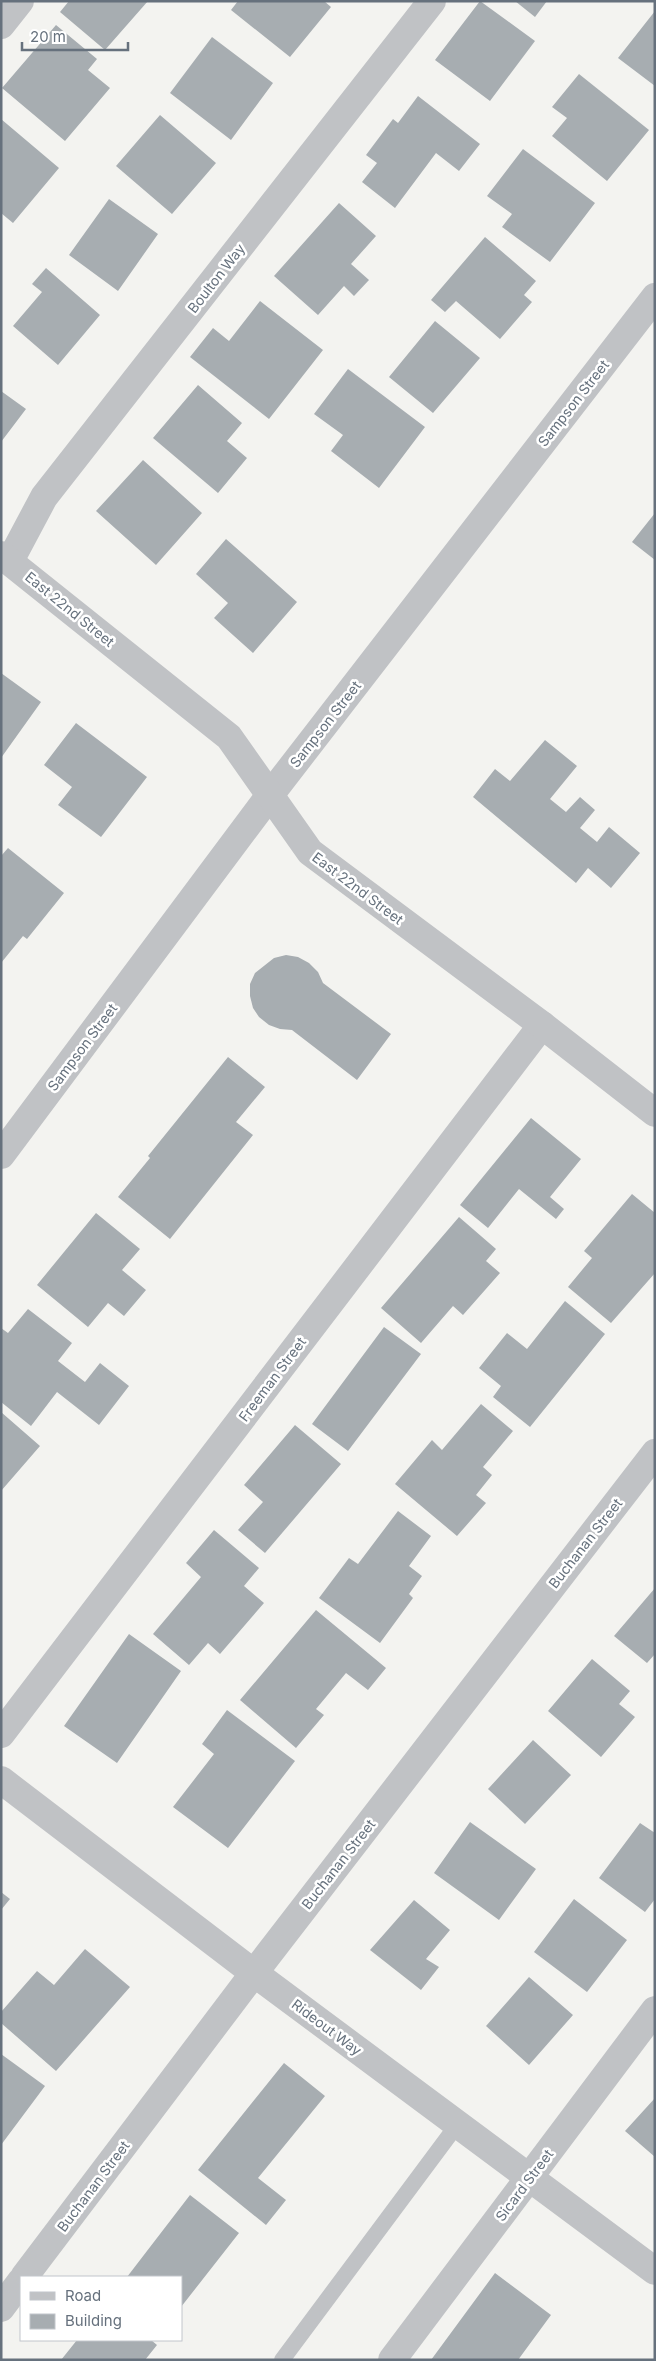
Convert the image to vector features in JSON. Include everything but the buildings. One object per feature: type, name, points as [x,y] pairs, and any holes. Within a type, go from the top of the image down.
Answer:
[{"type":"street","points":[[1,25],[20,1]]},
{"type":"street","name":"Boulton Way","points":[[5,558],[44,497],[432,1]]},
{"type":"street","name":"Sampson Street","points":[[1,1155],[270,795],[655,297]]},
{"type":"street","name":"East 22nd Street","points":[[5,558],[229,737],[310,852],[542,1025],[655,1113]]},
{"type":"street","name":"Freeman Street","points":[[1,1734],[542,1025]]},
{"type":"street","name":"Buchanan Street","points":[[25,2276],[254,1973],[655,1454]]},
{"type":"street","name":"Rideout Way","points":[[1,1780],[254,1973],[655,2270]]},
{"type":"street","name":"Sicard Street","points":[[392,2360],[655,2010]]},
{"type":"street","points":[[1,2308],[20,2282]]},
{"type":"lane","points":[[282,2360],[457,2124]]}]
